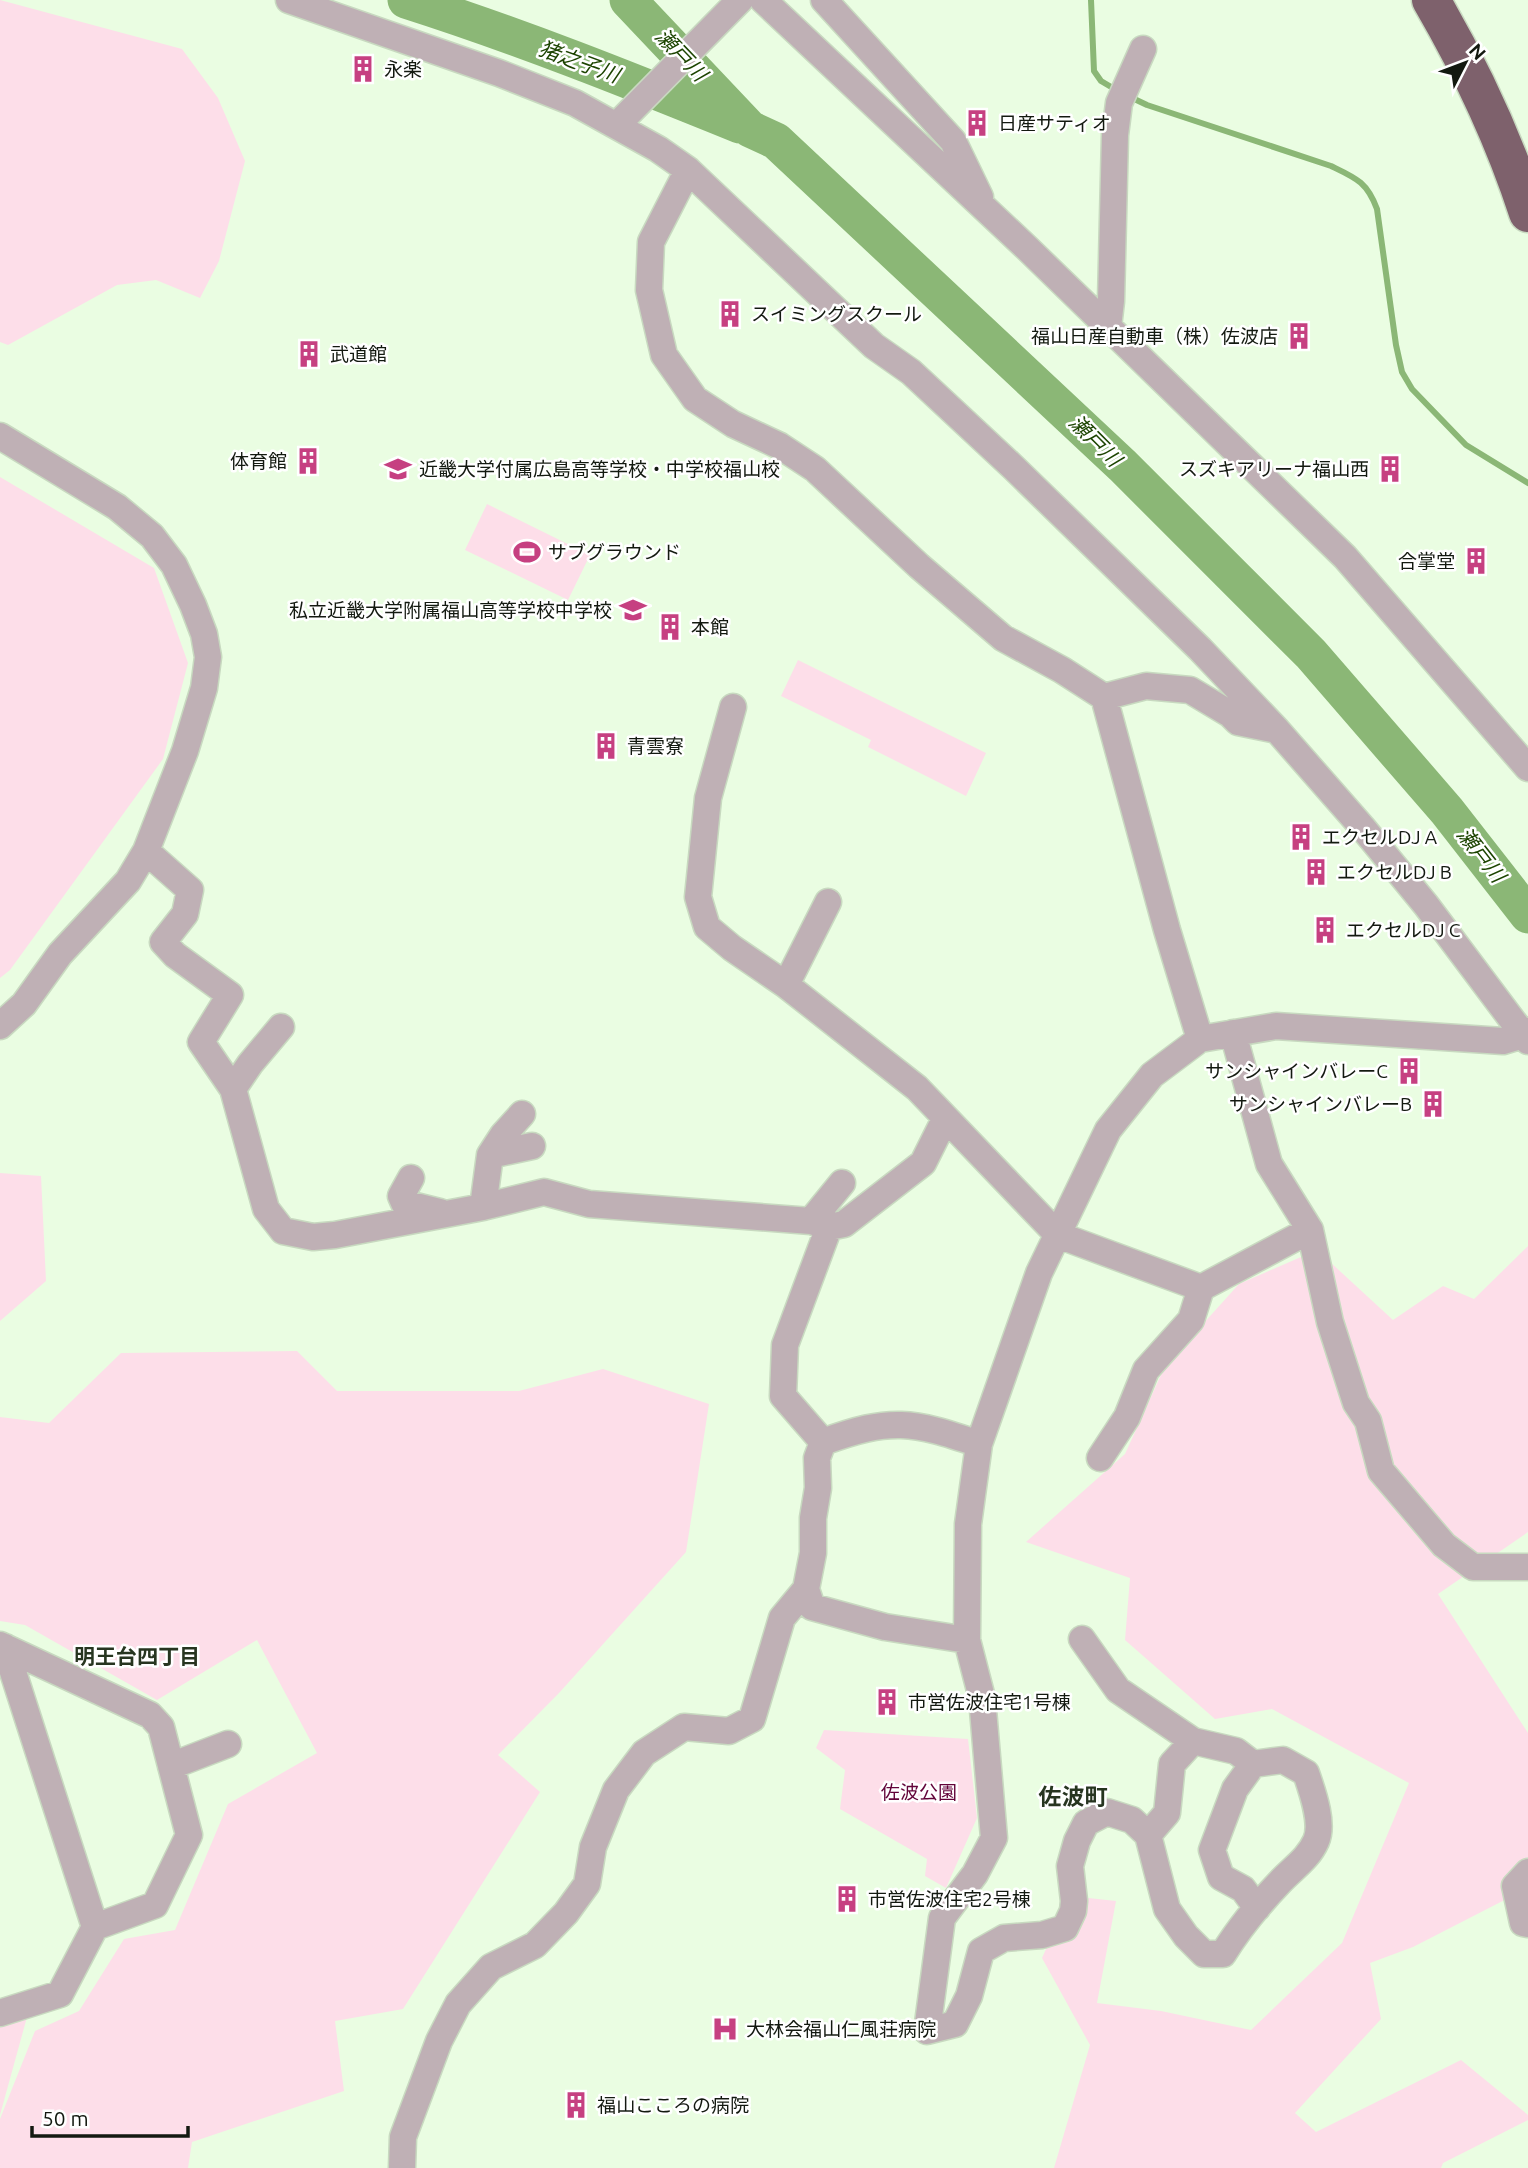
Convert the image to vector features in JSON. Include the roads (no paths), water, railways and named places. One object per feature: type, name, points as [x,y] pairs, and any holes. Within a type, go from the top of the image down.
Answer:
[{"type":"highway","points":[[1431,0],[1481,97],[1508,158],[1528,213]]},
{"type":"highway","points":[[1460,0],[1495,66],[1528,143]]},
{"type":"street","points":[[621,121],[747,0],[987,212],[1345,557],[1528,768]]},
{"type":"street","points":[[824,0],[953,141],[987,212]]},
{"type":"street","points":[[303,2],[499,73],[621,121],[688,170],[874,346],[911,372],[1014,468],[1200,649],[1277,730],[1426,905],[1526,1035],[1503,1041],[1276,1026],[1200,1039],[1152,1074],[1108,1130],[1039,1273],[979,1444],[968,1524],[967,1640],[982,1698],[994,1838],[975,1874],[942,1918],[926,2031],[955,2024],[969,1996],[981,1951],[1004,1938],[1042,1935],[1065,1928],[1073,1911],[1070,1866],[1077,1841],[1086,1823],[1107,1812],[1132,1820],[1148,1835],[1167,1909],[1186,1936],[1204,1954],[1223,1954],[1256,1908],[1303,1861],[1318,1839],[1317,1804],[1306,1773],[1283,1760],[1253,1764],[1236,1751],[1193,1741],[1118,1690],[1082,1639]]},
{"type":"street","points":[[1108,327],[1115,135],[1123,94],[1143,49]]},
{"type":"street","points":[[688,170],[651,242],[649,290],[664,355],[695,399],[733,424],[780,446],[815,469],[919,566],[1003,638],[1062,670],[1104,697],[1167,930],[1200,1039]]},
{"type":"street","points":[[0,436],[117,507],[152,536],[174,565],[204,634],[208,657],[204,688],[186,751],[146,852],[128,881],[60,954],[24,1004],[0,1026]]},
{"type":"street","points":[[1104,697],[1146,686],[1190,690],[1230,714],[1238,722],[1277,730]]},
{"type":"street","points":[[733,707],[708,798],[698,897],[707,927],[917,1088],[1058,1235],[1201,1288]]},
{"type":"street","points":[[146,852],[190,890],[185,914],[163,942],[175,955],[230,995],[201,1042],[233,1089],[266,1209],[283,1231],[313,1237],[335,1235],[450,1214],[544,1192],[589,1204],[844,1224],[923,1163],[945,1119]]},
{"type":"street","points":[[786,985],[828,902]]},
{"type":"street","points":[[233,1089],[281,1027]]},
{"type":"street","points":[[1233,1033],[1269,1164],[1310,1230],[1330,1322],[1356,1403],[1368,1421],[1381,1471],[1444,1545],[1472,1567],[1528,1567]]},
{"type":"street","points":[[484,1207],[490,1155],[522,1114]]},
{"type":"street","points":[[490,1155],[532,1146]]},
{"type":"street","points":[[411,1178],[401,1196],[404,1203],[450,1214]]},
{"type":"street","points":[[823,1442],[783,1396],[785,1345],[820,1224],[842,1183]]},
{"type":"street","points":[[1100,1458],[1127,1417],[1146,1370],[1191,1320],[1201,1288],[1310,1230]]},
{"type":"street","points":[[402,2168],[402,2137],[439,2040],[458,2004],[491,1967],[535,1945],[566,1913],[587,1884],[593,1847],[616,1790],[644,1753],[684,1727],[729,1731],[752,1718],[782,1618],[806,1589],[813,1553],[813,1518],[818,1488],[817,1458],[823,1442],[860,1428],[902,1423],[934,1429],[979,1444]]},
{"type":"street","points":[[806,1589],[812,1607],[884,1627],[967,1640]]},
{"type":"street","points":[[0,2013],[60,1994],[95,1927],[155,1905],[188,1835],[161,1727],[150,1715],[3,1646]]},
{"type":"street","points":[[3,1646],[95,1927]]},
{"type":"street","points":[[1148,1835],[1167,1813],[1172,1764],[1193,1741]]},
{"type":"street","points":[[172,1766],[229,1744]]},
{"type":"street","points":[[1253,1764],[1235,1789],[1212,1850],[1221,1877],[1243,1889],[1256,1908]]},
{"type":"street","points":[[1528,1872],[1515,1885],[1523,1923],[1528,1924]]},
{"type":"waterway","name":"猪之子川","points":[[406,0],[615,75],[740,125]]},
{"type":"waterway","points":[[437,10],[441,0]]},
{"type":"waterway","name":"瀬戸川","points":[[628,0],[750,129],[776,141],[1123,466],[1311,654],[1447,811],[1528,915]]},
{"type":"waterway","points":[[1091,0],[1094,71],[1101,81],[1118,91]]},
{"type":"waterway","points":[[1128,96],[1147,105],[1331,166],[1365,187],[1377,209],[1402,372],[1412,389],[1466,445],[1528,483]]},
{"type":"place","name":"永楽","points":[[363,69]]},
{"type":"place","name":"日産サティオ","points":[[977,123]]},
{"type":"place","name":"スイミングスクール","points":[[730,314]]},
{"type":"place","name":"福山日産自動車（株）佐波店","points":[[1299,336]]},
{"type":"place","name":"武道館","points":[[309,354]]},
{"type":"place","name":"体育館","points":[[308,461]]},
{"type":"place","name":"近畿大学付属広島高等学校・中学校福山校","points":[[398,469]]},
{"type":"place","name":"スズキアリーナ福山西","points":[[1390,469]]},
{"type":"place","name":"サブグラウンド","points":[[527,552]]},
{"type":"place","name":"合掌堂","points":[[1476,561]]},
{"type":"place","name":"私立近畿大学附属福山高等学校中学校","points":[[633,610]]},
{"type":"place","name":"本館","points":[[670,627]]},
{"type":"place","name":"青雲寮","points":[[606,746]]},
{"type":"place","name":"エクセルDJ A","points":[[1301,837]]},
{"type":"place","name":"エクセルDJ B","points":[[1316,872]]},
{"type":"place","name":"エクセルDJ C","points":[[1325,930]]},
{"type":"place","name":"サンシャインバレーC","points":[[1409,1071]]},
{"type":"place","name":"サンシャインバレーB","points":[[1433,1104]]},
{"type":"place","name":"市営佐波住宅1号棟","points":[[887,1702]]},
{"type":"place","name":"市営佐波住宅2号棟","points":[[847,1899]]},
{"type":"place","name":"大林会福山仁風荘病院","points":[[725,2029]]},
{"type":"place","name":"福山こころの病院","points":[[576,2105]]},
{"type":"district","name":"明王台四丁目","points":[[137,1657]]},
{"type":"district","name":"佐波町","points":[[1073,1797]]},
{"type":"park label","name":"佐波公園","points":[[919,1792]]}]
